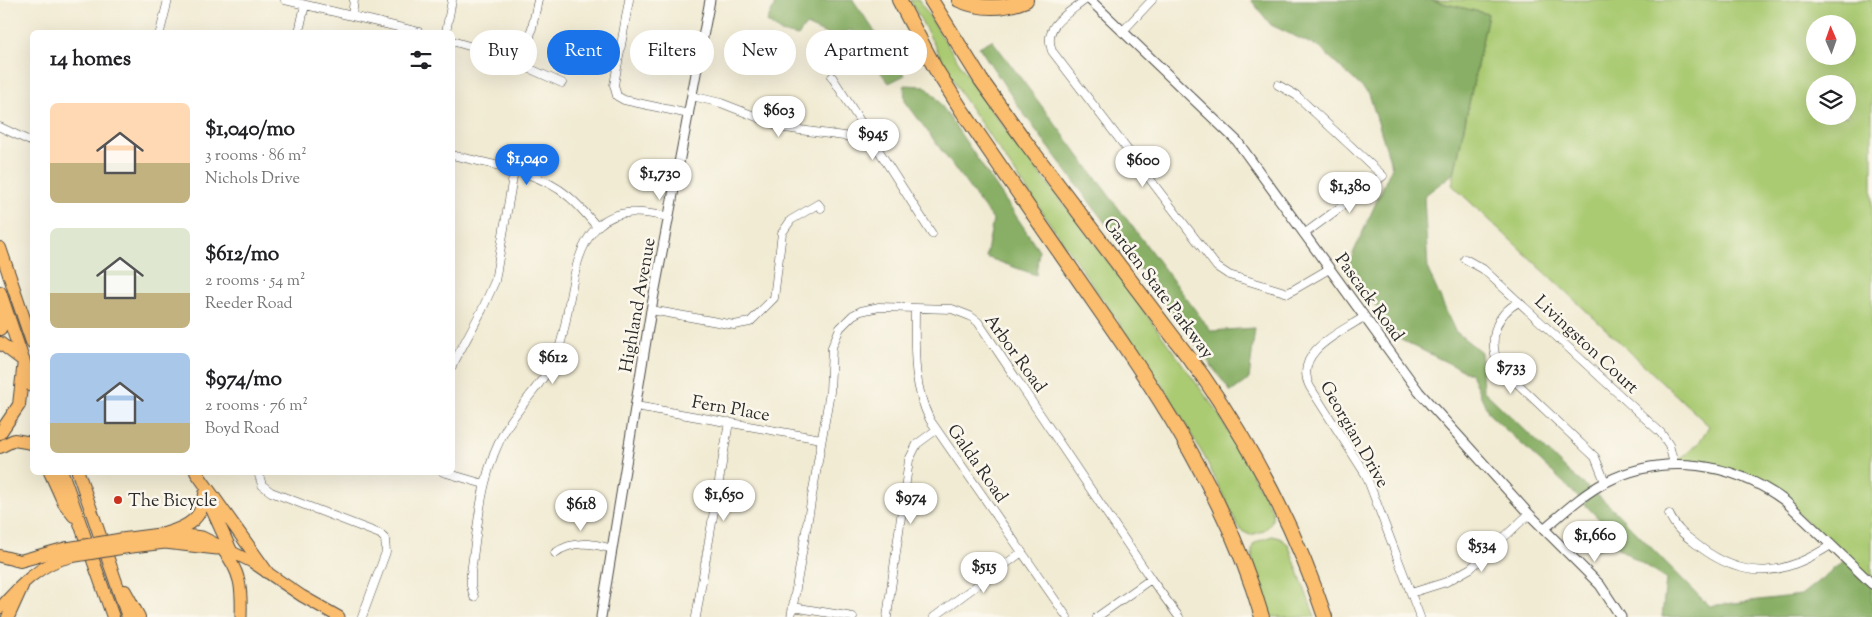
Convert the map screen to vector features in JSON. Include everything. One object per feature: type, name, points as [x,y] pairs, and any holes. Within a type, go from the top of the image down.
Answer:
[{"type":"highway","name":"Garden State Parkway","points":[[931,0],[986,87],[1202,375],[1230,416],[1278,502],[1326,617]]},
{"type":"highway","points":[[959,0],[990,8],[1009,6],[1026,0]]},
{"type":"highway","points":[[899,1],[935,68],[961,109],[1170,414],[1223,515],[1262,617]]},
{"type":"highway","points":[[0,248],[30,336]]},
{"type":"highway","points":[[0,329],[3,323],[2,297]]},
{"type":"highway","points":[[2,297],[30,380]]},
{"type":"highway","points":[[19,304],[30,318]]},
{"type":"highway","points":[[0,343],[24,361]]},
{"type":"highway","points":[[0,432],[19,404],[24,361]]},
{"type":"highway","points":[[0,447],[14,440],[30,443]]},
{"type":"highway","points":[[51,475],[64,503],[80,524]]},
{"type":"highway","points":[[63,475],[113,617]]},
{"type":"highway","points":[[79,475],[128,617]]},
{"type":"highway","points":[[86,475],[91,510]]},
{"type":"highway","points":[[197,475],[226,550]]},
{"type":"highway","points":[[198,475],[242,541],[267,572]]},
{"type":"highway","points":[[168,533],[195,521],[201,512],[205,494]]},
{"type":"highway","points":[[0,556],[20,561],[69,552]]},
{"type":"highway","points":[[111,567],[139,617]]},
{"type":"highway","points":[[8,617],[22,586]]},
{"type":"highway","points":[[107,617],[108,603]]},
{"type":"main road","points":[[0,600],[31,568],[69,552],[123,544],[168,533],[202,537],[267,572],[302,596],[339,617]]},
{"type":"main road","points":[[123,544],[171,543],[226,550]]},
{"type":"main road","points":[[226,550],[239,576],[241,617]]},
{"type":"main road","points":[[0,608],[45,566],[69,552]]},
{"type":"street","points":[[160,30],[168,0]]},
{"type":"street","points":[[285,0],[412,30]]},
{"type":"street","points":[[352,16],[354,0]]},
{"type":"street","points":[[446,30],[452,0]]},
{"type":"street","points":[[532,30],[538,0]]},
{"type":"street","points":[[629,0],[614,85],[616,95],[624,100],[689,114]]},
{"type":"street","name":"Highland Avenue","points":[[601,617],[651,310],[710,0]]},
{"type":"street","points":[[1084,0],[1063,15],[1054,27],[1049,39],[1052,51],[1217,267],[1229,275],[1288,293],[1329,269]]},
{"type":"street","name":"Pascack Road","points":[[1090,0],[1237,141],[1433,409],[1529,514],[1600,585],[1621,617]]},
{"type":"street","points":[[1122,32],[1152,0]]},
{"type":"street","points":[[299,30],[305,6]]},
{"type":"street","points":[[455,42],[470,47]]},
{"type":"street","points":[[537,71],[562,83]]},
{"type":"street","points":[[832,77],[932,234]]},
{"type":"street","points":[[1278,85],[1296,95],[1383,176],[1304,234]]},
{"type":"street","points":[[692,96],[721,103],[786,128],[873,140]]},
{"type":"street","points":[[0,127],[30,141]]},
{"type":"street","points":[[455,157],[531,176],[558,188],[579,205],[597,227]]},
{"type":"street","points":[[455,360],[482,310],[494,280],[514,171]]},
{"type":"street","points":[[651,310],[734,325],[750,322],[774,298],[780,240],[786,226],[818,204],[821,208]]},
{"type":"street","points":[[474,597],[471,586],[471,573],[484,484],[507,428],[536,390],[552,365],[564,334],[584,244],[597,227],[609,218],[628,212],[669,217]]},
{"type":"street","name":"Livingston Court","points":[[1465,259],[1483,269],[1661,433],[1669,445],[1674,464]]},
{"type":"street","points":[[1519,302],[1502,315],[1495,330],[1493,348],[1499,366],[1595,457],[1605,482]]},
{"type":"street","name":"Arbor Road","points":[[791,617],[830,392],[832,347],[840,328],[853,316],[870,308],[915,308],[952,309],[970,316],[984,329],[1151,579],[1180,617]]},
{"type":"street","name":"Galda Road","points":[[915,308],[916,380],[924,409],[936,430],[1067,617]]},
{"type":"street","name":"Georgian Drive","points":[[1364,316],[1315,350],[1307,361],[1306,374],[1310,386],[1366,475],[1420,617]]},
{"type":"street","name":"Fern Place","points":[[636,406],[821,439]]},
{"type":"street","points":[[696,617],[729,422]]},
{"type":"street","points":[[886,617],[909,460],[917,444],[936,430]]},
{"type":"street","points":[[1544,528],[1605,482],[1640,469],[1674,464],[1716,468],[1756,482],[1785,501],[1872,584]]},
{"type":"street","points":[[259,475],[262,485],[271,492],[380,534],[385,539],[386,552],[362,617]]},
{"type":"street","points":[[453,475],[484,484]]},
{"type":"street","points":[[1411,593],[1446,582],[1471,568],[1529,514]]},
{"type":"street","points":[[1669,514],[1676,528],[1718,561],[1744,569],[1764,571],[1783,569],[1810,558],[1831,544]]},
{"type":"street","points":[[555,553],[564,547],[577,544],[593,544],[612,549]]},
{"type":"street","points":[[934,617],[1022,552]]},
{"type":"street","points":[[1097,617],[1151,579]]},
{"type":"street","points":[[793,607],[853,617]]},
{"type":"green space","points":[[774,0],[853,0],[874,30],[817,30],[806,25],[798,36],[796,36],[796,30],[777,30],[767,22],[775,4]]},
{"type":"green space","points":[[910,0],[919,0],[976,89],[1090,237],[1218,413],[1272,510],[1272,520],[1264,530],[1250,535],[1240,530],[1205,458],[1166,391],[962,96]]},
{"type":"green space","points":[[1251,0],[1430,0],[1488,14],[1454,173],[1424,196],[1428,270],[1455,331],[1481,352],[1483,390],[1570,473],[1609,505],[1709,606],[1801,595],[1846,559],[1872,584],[1872,617],[1662,617],[1666,579],[1615,546],[1590,551],[1588,548],[1605,525],[1565,484],[1489,414],[1471,374],[1401,340],[1347,267],[1392,167],[1369,94],[1320,48],[1271,25]]},
{"type":"green space","points":[[1430,0],[1872,0],[1872,584],[1785,501],[1756,482],[1674,464],[1698,444],[1709,426],[1452,185],[1488,14]]},
{"type":"green space","points":[[992,40],[1211,331],[1255,328],[1249,379],[1231,392],[1021,110],[979,47]]},
{"type":"green space","points":[[883,75],[905,75],[889,83]]},
{"type":"green space","points":[[904,85],[925,86],[935,96],[1039,250],[1036,275],[986,257],[993,220],[905,101]]},
{"type":"green space","points":[[1272,536],[1280,538],[1288,544],[1315,617],[1269,617],[1254,568],[1252,549],[1254,544],[1260,540]]},
{"type":"place","name":"The Bicycle","points":[[118,500]]}]
